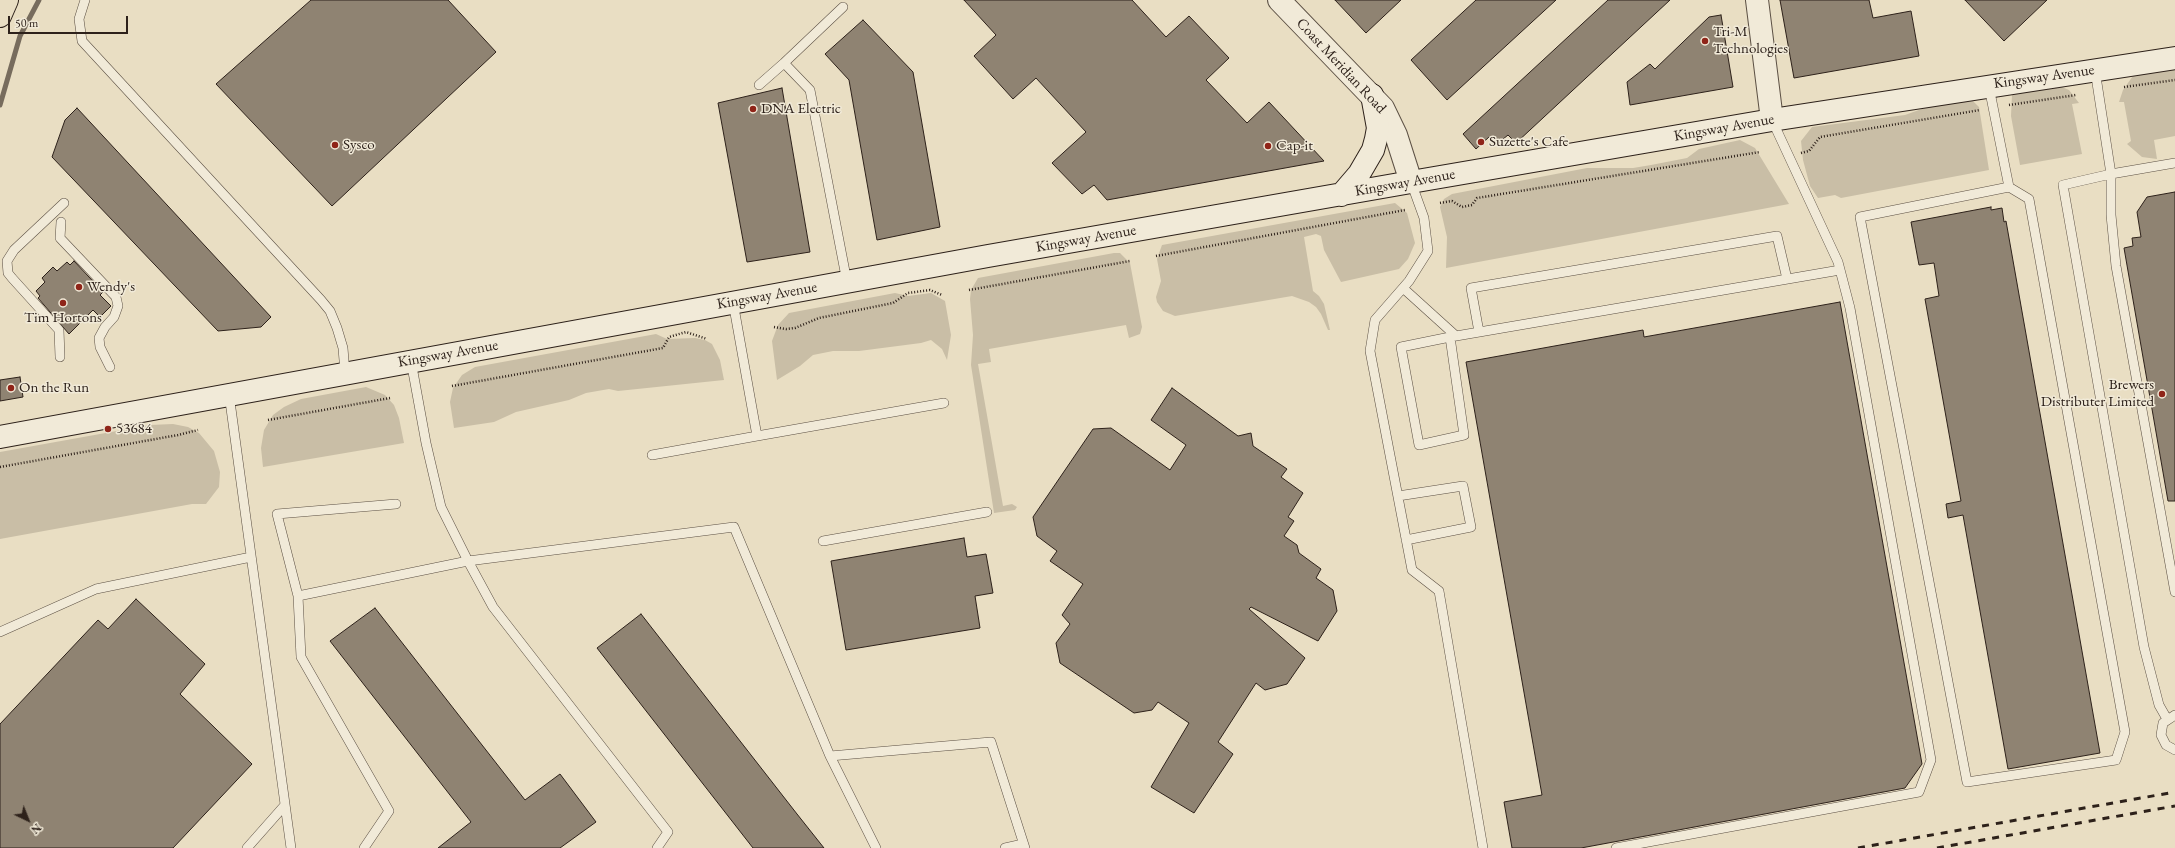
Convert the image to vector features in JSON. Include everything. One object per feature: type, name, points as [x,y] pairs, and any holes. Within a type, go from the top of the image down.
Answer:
[{"type":"highway","points":[[0,16],[7,0]]},
{"type":"main road","name":"Coast Meridian Road","points":[[1279,0],[1383,108],[1392,124],[1410,182]]},
{"type":"main road","points":[[1757,0],[1772,120]]},
{"type":"main road","name":"Kingsway Avenue","points":[[0,437],[733,302],[1410,182],[1772,120],[2175,58]]},
{"type":"main road","points":[[1341,195],[1359,174],[1373,150],[1378,128],[1372,95]]},
{"type":"lane","points":[[85,0],[79,19],[82,41],[330,311],[343,348],[345,373]]},
{"type":"lane","points":[[759,85],[843,7]]},
{"type":"lane","points":[[784,63],[810,90],[847,282]]},
{"type":"lane","points":[[2095,70],[2111,174],[2111,215],[2116,266],[2175,592]]},
{"type":"lane","points":[[1988,86],[2009,187],[2029,199],[2125,732],[2116,760],[1967,782],[1860,217],[2009,187]]},
{"type":"lane","points":[[1616,848],[1919,792],[1931,760],[1850,308],[1840,270],[1772,120]]},
{"type":"lane","points":[[2175,163],[2111,174],[2063,185],[2144,647],[2159,705],[2171,717],[2163,723],[2161,735],[2166,745],[2175,750]]},
{"type":"lane","points":[[1410,182],[1424,218],[1428,251],[1403,288],[1375,320],[1370,351],[1412,570],[1439,591],[1483,848]]},
{"type":"lane","points":[[60,357],[58,330],[8,273],[7,261],[14,250],[64,203]]},
{"type":"lane","points":[[62,222],[60,238],[116,297],[118,306],[114,317],[105,327],[99,338],[100,347],[110,366]]},
{"type":"lane","points":[[1479,332],[1471,288],[1777,236],[1786,279]]},
{"type":"lane","points":[[1403,288],[1453,336],[1464,435],[1420,445],[1401,347],[1453,336],[1840,270]]},
{"type":"lane","points":[[733,302],[757,436]]},
{"type":"lane","points":[[411,361],[426,443],[441,507],[493,607],[668,832],[657,848]]},
{"type":"lane","points":[[229,394],[291,848]]},
{"type":"lane","points":[[652,455],[944,404]]},
{"type":"lane","points":[[1398,496],[1463,486],[1471,527],[1406,540]]},
{"type":"lane","points":[[364,848],[389,811],[301,657],[298,596],[277,514],[396,504]]},
{"type":"lane","points":[[824,541],[987,512]]},
{"type":"lane","points":[[298,596],[468,560],[734,527],[830,756],[876,848]]},
{"type":"lane","points":[[1,632],[96,589],[251,557]]},
{"type":"lane","points":[[830,756],[990,742],[1024,846],[1006,848]]},
{"type":"lane","points":[[247,848],[285,804]]},
{"type":"path","points":[[2124,87],[2175,80]]},
{"type":"path","points":[[2009,105],[2076,95]]},
{"type":"path","points":[[1801,153],[1809,151],[1820,137],[1980,110]]},
{"type":"path","points":[[1440,203],[1452,201],[1462,207],[1472,205],[1476,198],[1760,152]]},
{"type":"path","points":[[1156,256],[1405,210]]},
{"type":"path","points":[[969,290],[1130,261]]},
{"type":"path","points":[[774,327],[786,330],[795,328],[819,318],[893,303],[908,293],[930,290],[942,295]]},
{"type":"path","points":[[452,386],[663,348],[669,337],[686,332],[707,339]]},
{"type":"path","points":[[268,420],[390,398]]},
{"type":"path","points":[[0,467],[178,436],[198,430]]},
{"type":"shaded area","points":[[2175,63],[2175,136],[2154,140],[2157,159],[2142,157],[2127,144],[2131,141],[2124,102],[2119,102],[2123,90],[2135,73]]},
{"type":"shaded area","points":[[2055,84],[2069,90],[2079,103],[2072,104],[2082,154],[2020,165],[2011,116],[2012,95],[2015,91]]},
{"type":"shaded area","points":[[1973,101],[1979,107],[1989,170],[1841,198],[1835,195],[1818,198],[1810,186],[1803,160],[1801,141],[1812,127],[1905,115],[1930,106]]},
{"type":"shaded area","points":[[1740,140],[1755,148],[1789,204],[1446,268],[1447,237],[1440,207],[1444,199],[1452,194],[1587,168],[1633,168],[1651,165],[1687,158],[1699,149]]},
{"type":"shaded area","points":[[1395,203],[1407,213],[1415,243],[1408,259],[1399,269],[1341,282],[1324,250],[1321,236],[1316,234],[1304,237],[1313,291],[1319,296],[1324,304],[1330,330],[1328,330],[1316,307],[1309,302],[1292,296],[1175,316],[1163,311],[1157,302],[1156,297],[1161,281],[1157,259],[1162,245]]},
{"type":"shaded area","points":[[1120,253],[1130,263],[1142,327],[1140,334],[1129,338],[1126,325],[989,349],[991,362],[978,364],[1003,506],[1012,504],[1017,507],[1015,510],[994,513],[971,365],[973,335],[970,299],[971,290],[978,278]]},
{"type":"shaded area","points":[[895,293],[908,296],[931,293],[945,301],[951,335],[947,360],[942,349],[931,340],[921,343],[859,351],[833,351],[813,355],[800,366],[777,380],[772,341],[778,325],[789,313]]},
{"type":"shaded area","points":[[656,334],[667,339],[695,338],[705,340],[712,344],[720,360],[724,380],[618,391],[609,389],[586,393],[569,400],[516,412],[494,422],[454,428],[450,402],[453,388],[462,375],[475,367]]},
{"type":"shaded area","points":[[366,387],[385,395],[394,405],[399,418],[404,443],[263,467],[261,448],[264,430],[273,415],[284,407],[301,399]]},
{"type":"shaded area","points":[[173,424],[188,427],[199,433],[214,451],[220,472],[219,487],[206,504],[192,504],[0,539],[0,452],[150,425]]},
{"type":"building","name":"Sysco","points":[[311,0],[448,0],[496,52],[332,206],[216,84]]},
{"type":"building","points":[[964,0],[1132,0],[1166,37],[1189,16],[1229,58],[1206,80],[1247,123],[1269,102],[1324,161],[1107,200],[1094,185],[1082,194],[1052,163],[1086,132],[1036,78],[1013,99],[974,56],[996,35]]},
{"type":"building","points":[[1335,0],[1401,0],[1366,33]]},
{"type":"building","points":[[1476,0],[1556,0],[1447,100],[1411,60]]},
{"type":"building","points":[[1608,0],[1670,0],[1516,143],[1508,135],[1497,144],[1489,137],[1476,149],[1463,134]]},
{"type":"building","points":[[1780,0],[1869,0],[1873,18],[1911,11],[1919,56],[1794,78]]},
{"type":"building","points":[[1965,0],[2047,0],[2004,41]]},
{"type":"building","name":"Tri-M Technologies","points":[[1721,15],[1733,87],[1630,105],[1627,82],[1650,64],[1655,69],[1709,17]]},
{"type":"building","points":[[863,20],[913,72],[940,227],[877,240],[849,80],[825,54]]},
{"type":"building","points":[[782,88],[810,252],[747,262],[718,103]]},
{"type":"building","points":[[77,108],[271,317],[261,327],[218,331],[52,157],[65,120]]},
{"type":"building","name":"Brewers Distributer Limited","points":[[2175,192],[2175,501],[2168,501],[2124,248],[2133,246],[2132,238],[2141,237],[2137,212],[2147,197]]},
{"type":"building","points":[[1991,207],[1991,210],[2002,208],[2004,222],[2006,221],[2100,753],[2008,769],[1963,515],[1948,518],[1946,504],[1961,501],[1925,299],[1939,296],[1934,263],[1919,265],[1911,222]]},
{"type":"building","points":[[74,261],[103,292],[100,295],[111,306],[100,317],[93,310],[69,334],[38,298],[40,296],[36,291],[45,282],[42,278],[53,267],[57,271],[67,262],[70,265]]},
{"type":"building","points":[[1840,302],[1922,764],[1905,788],[1581,848],[1512,848],[1504,802],[1542,795],[1466,362],[1643,330],[1644,337]]},
{"type":"building","name":"On the Run","points":[[20,377],[23,397],[0,401],[0,380]]},
{"type":"building","points":[[1172,388],[1238,436],[1251,433],[1253,446],[1287,469],[1281,477],[1303,493],[1288,517],[1294,521],[1284,536],[1297,545],[1299,553],[1321,569],[1316,578],[1333,590],[1337,611],[1318,641],[1251,607],[1249,609],[1305,658],[1287,684],[1265,690],[1256,683],[1218,742],[1233,754],[1194,813],[1151,787],[1189,723],[1158,702],[1152,710],[1134,713],[1060,663],[1056,643],[1070,624],[1062,615],[1083,584],[1050,561],[1057,551],[1037,536],[1033,517],[1093,429],[1111,428],[1170,470],[1186,445],[1151,420]]},
{"type":"building","points":[[964,538],[967,557],[986,554],[993,593],[975,596],[980,628],[846,650],[831,561]]},
{"type":"building","points":[[136,599],[205,664],[180,694],[252,764],[173,848],[0,848],[0,724],[98,620],[108,629]]},
{"type":"building","points":[[375,608],[525,800],[560,774],[596,822],[560,848],[438,848],[471,822],[330,641]]},
{"type":"building","points":[[641,614],[824,848],[753,848],[597,648]]},
{"type":"waterway","points":[[0,105],[20,36],[39,0]]},
{"type":"railway","points":[[1858,848],[2175,792]]},
{"type":"railway","points":[[1937,848],[2175,806]]},
{"type":"place","name":"Tri-M Technologies","points":[[1705,41]]},
{"type":"place","name":"DNA Electric","points":[[753,109]]},
{"type":"place","name":"Suzette's Cafe","points":[[1481,142]]},
{"type":"place","name":"Sysco","points":[[335,145]]},
{"type":"place","name":"Cap-it","points":[[1268,146]]},
{"type":"place","name":"Wendy's","points":[[79,287]]},
{"type":"place","name":"Tim Hortons","points":[[63,303]]},
{"type":"place","name":"On the Run","points":[[11,388]]},
{"type":"place","name":"Brewers Distributer Limited","points":[[2162,394]]},
{"type":"place","name":"53684","points":[[108,429]]}]
